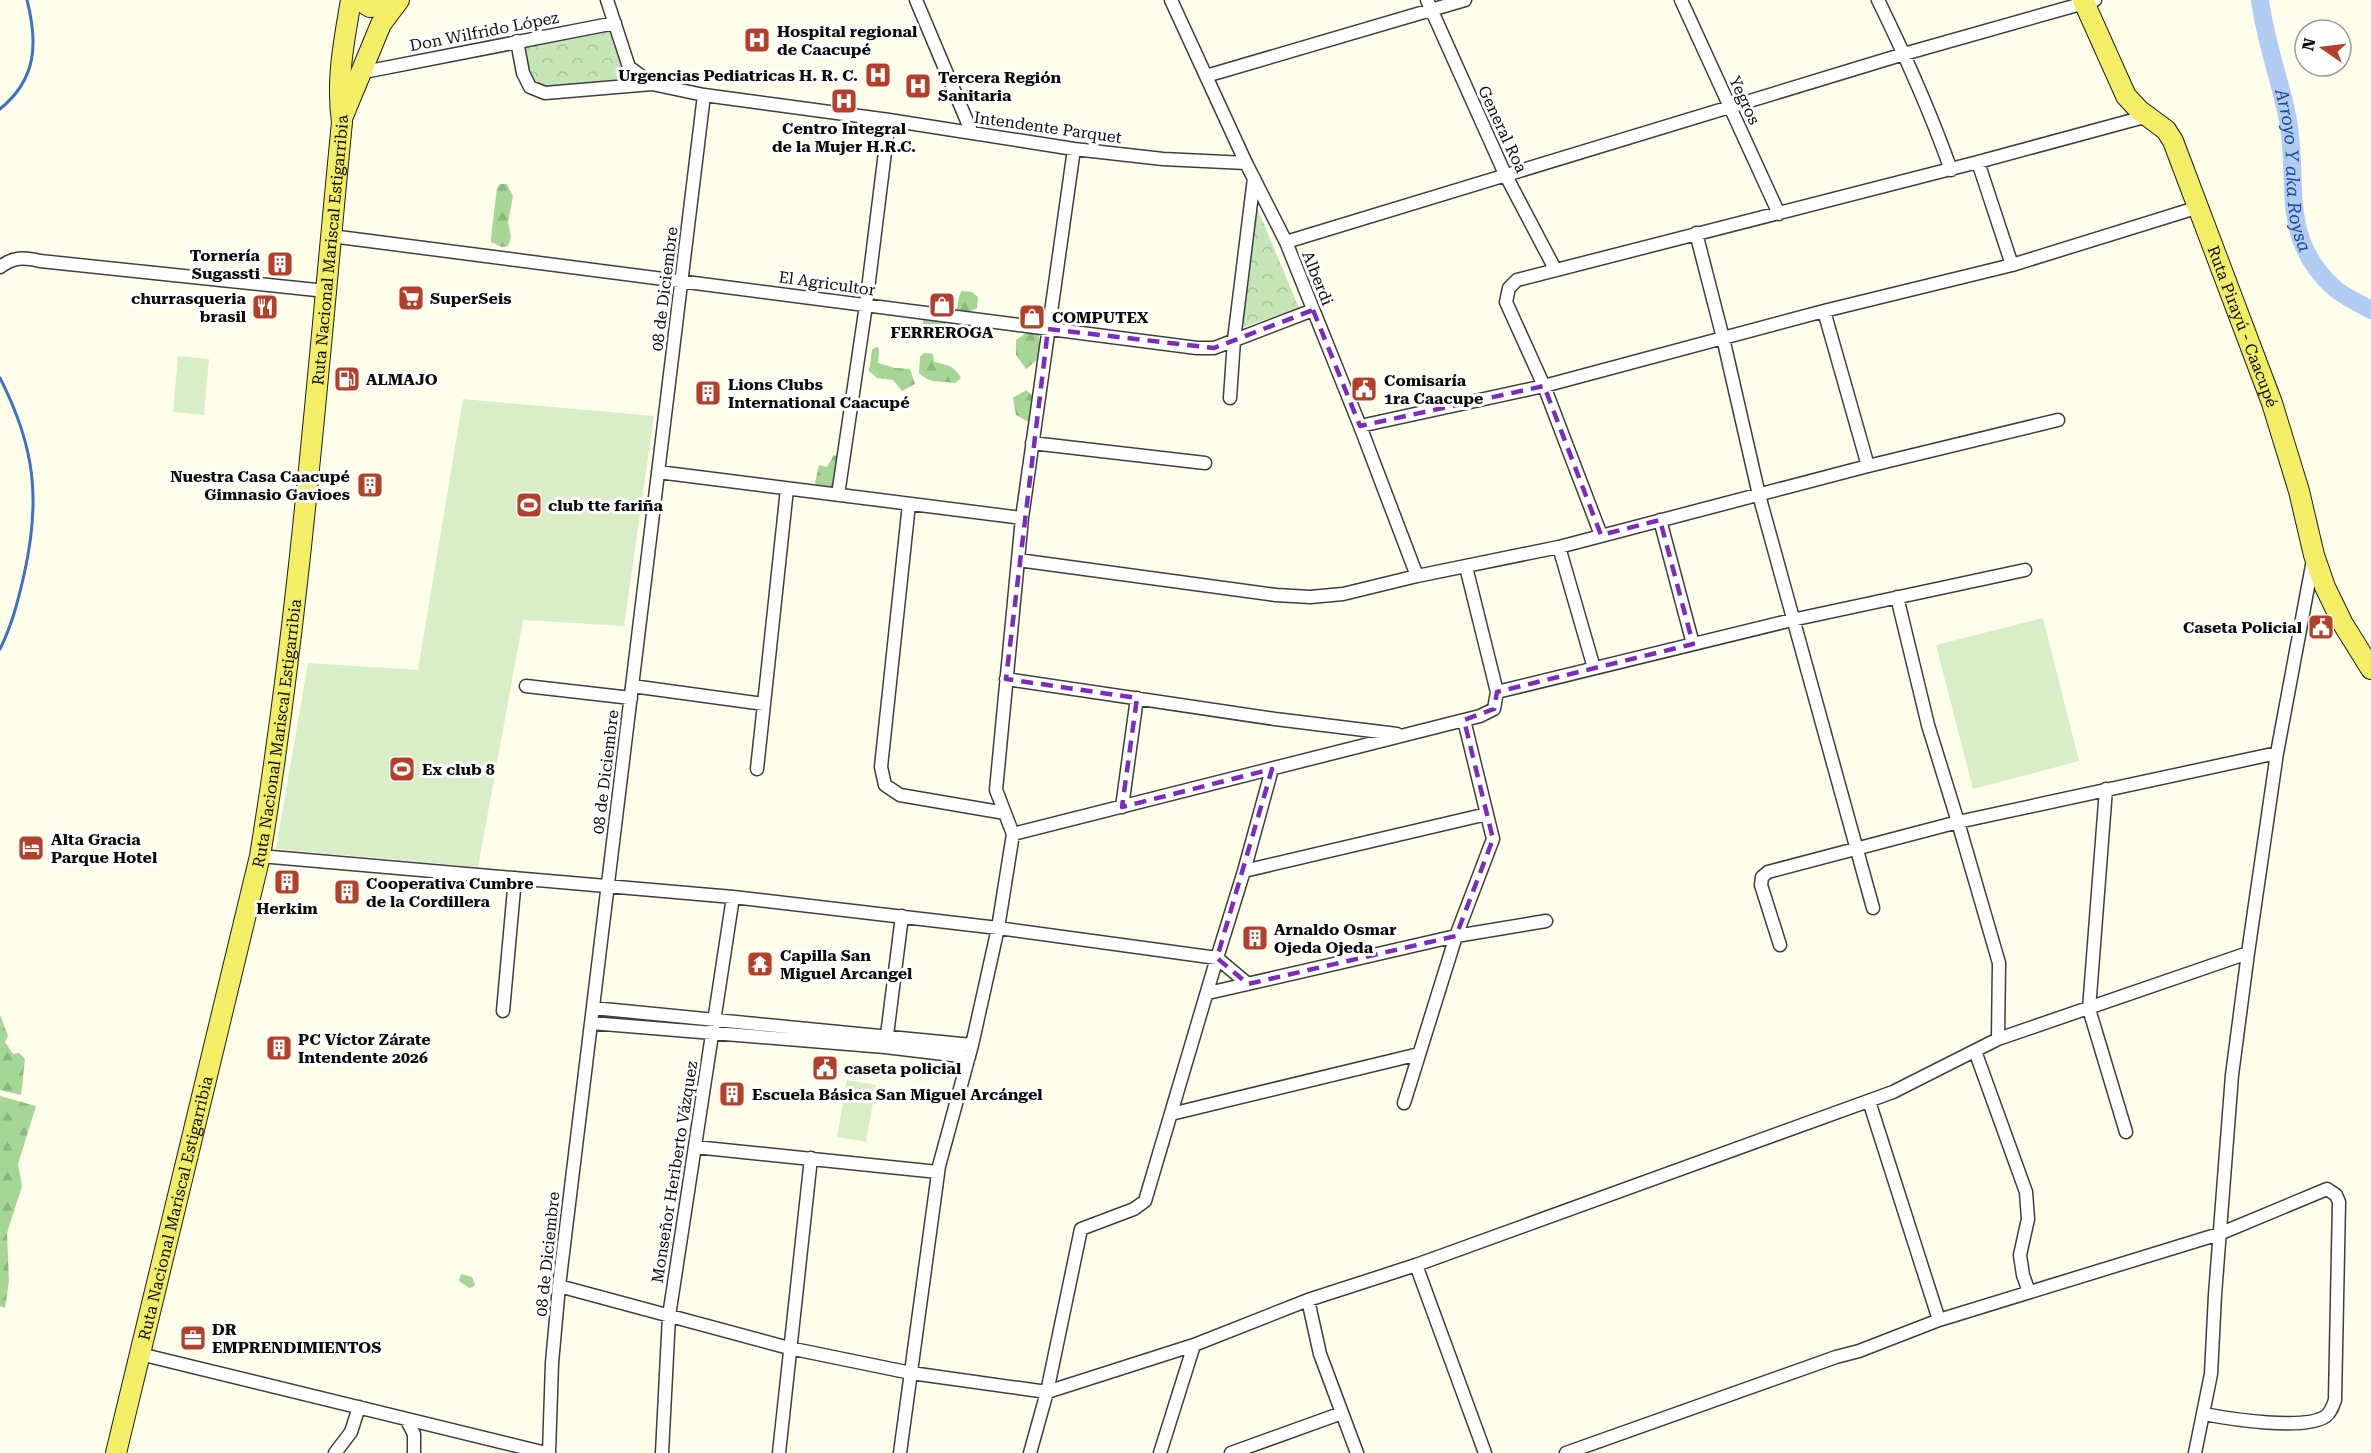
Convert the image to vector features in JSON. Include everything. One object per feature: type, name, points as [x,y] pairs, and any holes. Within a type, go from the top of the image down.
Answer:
[{"type":"main road","name":"Ruta Nacional Mariscal Estigarribia","points":[[116,1453],[260,856],[277,756],[296,597],[342,122],[338,96],[339,73],[351,0]]},
{"type":"main road","name":"Ruta Pirayú - Caacupé","points":[[2087,1],[2126,96],[2166,130],[2173,141],[2272,404],[2325,587],[2338,615],[2371,669]]},
{"type":"main road","points":[[368,2],[397,2]]},
{"type":"main road","points":[[342,122],[359,73],[381,24],[397,2]]},
{"type":"street","points":[[607,0],[629,67],[652,84]]},
{"type":"street","points":[[916,0],[972,133]]},
{"type":"street","name":"Alberdi","points":[[1171,0],[1246,163],[1286,242],[1417,576]]},
{"type":"street","points":[[1206,76],[1429,5],[1465,0]]},
{"type":"street","name":"Yegros","points":[[1681,0],[1779,214]]},
{"type":"street","points":[[1878,0],[1904,54],[1951,170]]},
{"type":"street","points":[[1286,242],[1729,106],[2087,1]]},
{"type":"street","name":"General Roa","points":[[1429,5],[1505,174],[1555,269]]},
{"type":"street","name":"Don Wilfrido López","points":[[359,73],[615,23]]},
{"type":"street","points":[[517,41],[523,73],[530,87],[545,93],[652,84]]},
{"type":"street","name":"Intendente Parquet","points":[[652,84],[704,95],[890,120],[1074,149],[1163,159],[1246,163]]},
{"type":"street","name":"08 de Diciembre","points":[[548,1453],[552,1362],[559,1286],[704,95]]},
{"type":"street","points":[[1601,535],[1544,386],[1506,302],[1509,288],[1517,280],[1951,170],[2148,116]]},
{"type":"street","points":[[838,495],[890,120]]},
{"type":"street","points":[[900,1453],[938,1172],[971,1051],[998,928],[1013,834],[996,790],[1022,518],[1074,149]]},
{"type":"street","points":[[1978,162],[2012,265]]},
{"type":"street","points":[[1230,398],[1234,340],[1254,178]]},
{"type":"street","points":[[1360,426],[1544,386],[1824,311],[2012,265],[2199,207]]},
{"type":"street","points":[[1696,233],[1759,495],[1873,908]]},
{"type":"street","name":"El Agricultor","points":[[331,236],[1197,348],[1214,348],[1313,310]]},
{"type":"street","points":[[0,267],[10,259],[26,257],[40,261],[326,291]]},
{"type":"street","points":[[1824,311],[1868,466]]},
{"type":"street","points":[[1018,560],[1276,595],[1343,594],[1417,576],[1559,547],[1868,466],[2058,420]]},
{"type":"street","points":[[1032,443],[1205,463]]},
{"type":"street","points":[[658,472],[1022,518]]},
{"type":"street","points":[[756,770],[787,489]]},
{"type":"street","points":[[909,504],[881,767],[885,785],[900,795],[1005,813]]},
{"type":"street","points":[[1660,520],[1693,644]]},
{"type":"street","points":[[1559,547],[1594,668]]},
{"type":"street","points":[[2195,1453],[2211,1374],[2219,1234],[2232,1075],[2248,953],[2277,753],[2314,555]]},
{"type":"street","points":[[1013,834],[1480,716],[1494,709],[1497,692],[1466,567]]},
{"type":"street","points":[[1497,692],[1792,620],[2025,570]]},
{"type":"street","points":[[1897,597],[1928,725],[1999,963],[1998,1040]]},
{"type":"street","points":[[1006,679],[1275,719],[1406,735]]},
{"type":"street","points":[[526,686],[631,692],[764,704]]},
{"type":"street","points":[[1122,807],[1137,698]]},
{"type":"street","points":[[1404,1103],[1456,936],[1492,839],[1464,720]]},
{"type":"street","points":[[1780,945],[1761,885],[1762,877],[1768,872],[1958,822],[2277,753]]},
{"type":"street","points":[[1030,1453],[1047,1392],[1081,1229],[1134,1209],[1145,1201],[1244,871],[1272,769]]},
{"type":"street","points":[[2106,789],[2089,1009],[2126,1132]]},
{"type":"street","points":[[1244,871],[1486,813]]},
{"type":"street","points":[[260,856],[733,897],[998,928],[1217,958],[1248,984]]},
{"type":"street","points":[[503,1011],[515,878]]},
{"type":"street","name":"Monseñor Heriberto Vázquez","points":[[662,1453],[669,1316],[733,897]]},
{"type":"street","points":[[886,1042],[902,916]]},
{"type":"street","points":[[1208,993],[1456,936],[1546,921]]},
{"type":"street","points":[[559,1286],[789,1348],[911,1373],[1047,1392],[1194,1345],[1308,1300],[1416,1265],[1869,1101],[1893,1092],[1998,1040],[2248,953]]},
{"type":"street","points":[[592,1008],[713,1027]]},
{"type":"street","points":[[591,1023],[713,1027],[971,1051]]},
{"type":"street","points":[[1975,1051],[2026,1192],[2028,1219],[2020,1255],[2029,1293]]},
{"type":"street","points":[[1172,1114],[1419,1054]]},
{"type":"street","points":[[1869,1101],[1939,1320]]},
{"type":"street","points":[[695,1148],[938,1172]]},
{"type":"street","points":[[778,1453],[811,1158]]},
{"type":"street","points":[[1566,1453],[1836,1357],[1859,1351],[1939,1320],[2219,1234],[2327,1189],[2336,1196],[2339,1202],[2335,1400],[2329,1414],[2307,1423],[2244,1420],[2204,1414]]},
{"type":"street","points":[[1416,1265],[1485,1453]]},
{"type":"street","points":[[1308,1300],[1320,1354],[1357,1453]]},
{"type":"street","points":[[1160,1453],[1194,1345]]},
{"type":"street","points":[[140,1354],[548,1453]]},
{"type":"street","points":[[335,1453],[351,1432],[358,1407]]},
{"type":"street","points":[[1231,1453],[1342,1413]]},
{"type":"street","points":[[406,1419],[414,1434],[414,1453]]},
{"type":"highlighted area","points":[[1313,310],[1360,426],[1544,386],[1601,535],[1660,520],[1693,644],[1497,692],[1494,709],[1464,720],[1493,839],[1456,936],[1248,984],[1217,958],[1272,769],[1122,807],[1137,698],[1006,679],[1048,329],[1214,348]]},
{"type":"green space","points":[[615,23],[629,67],[652,84],[545,93],[530,87],[517,41]]},
{"type":"green space","points":[[500,184],[507,184],[513,196],[508,222],[511,237],[508,246],[502,247],[491,242],[497,188]]},
{"type":"green space","points":[[1255,203],[1299,308],[1241,328]]},
{"type":"green space","points":[[962,291],[972,292],[978,297],[977,308],[967,313],[957,310]]},
{"type":"green space","points":[[927,315],[947,319],[943,330],[935,336],[923,333],[923,320]]},
{"type":"green space","points":[[1026,333],[1039,335],[1039,358],[1026,369],[1016,355],[1016,340]]},
{"type":"green space","points":[[879,348],[878,363],[910,369],[915,384],[902,391],[893,380],[877,378],[869,371],[872,350]]},
{"type":"green space","points":[[924,353],[933,354],[934,362],[953,368],[961,378],[955,383],[923,377],[919,373],[920,357]]},
{"type":"green space","points":[[178,356],[209,359],[204,415],[173,412]]},
{"type":"green space","points":[[1026,390],[1035,398],[1034,410],[1029,422],[1016,415],[1013,398]]},
{"type":"green space","points":[[463,399],[654,416],[624,626],[523,620],[478,867],[276,849],[308,663],[418,670]]},
{"type":"green space","points":[[834,455],[839,457],[834,488],[820,489],[815,483],[819,465],[827,467]]},
{"type":"green space","points":[[2043,618],[2079,761],[1973,789],[1936,645]]},
{"type":"green space","points":[[0,1015],[8,1036],[5,1042],[13,1054],[19,1053],[25,1059],[21,1095],[0,1090]]},
{"type":"green space","points":[[847,1080],[876,1085],[866,1142],[837,1137]]},
{"type":"green space","points":[[0,1096],[36,1106],[18,1164],[22,1186],[7,1233],[9,1281],[5,1308],[0,1306]]},
{"type":"green space","points":[[461,1274],[472,1277],[475,1284],[473,1287],[469,1288],[459,1281]]},
{"type":"waterway","points":[[0,109],[21,85],[32,59],[33,31],[27,0]]},
{"type":"waterway","name":"Arroyo Y aka Roysa","points":[[2260,0],[2265,30],[2288,120],[2294,208],[2304,248],[2315,267],[2336,290],[2371,310]]},
{"type":"waterway","points":[[0,378],[21,427],[32,474],[33,497],[32,522],[24,575],[17,604],[0,649]]},
{"type":"place","name":"Hospital regional de Caacupé","points":[[757,40]]},
{"type":"place","name":"Urgencias Pediatricas H. R. C.","points":[[878,75]]},
{"type":"place","name":"Tercera Región Sanitaria","points":[[918,86]]},
{"type":"place","name":"Centro Integral de la Mujer H.R.C.","points":[[844,101]]},
{"type":"place","name":"Tornería Sugassti","points":[[280,264]]},
{"type":"place","name":"SuperSeis","points":[[411,298]]},
{"type":"place","name":"FERREROGA","points":[[942,305]]},
{"type":"place","name":"churrasqueria brasil","points":[[265,307]]},
{"type":"place","name":"COMPUTEX","points":[[1032,317]]},
{"type":"place","name":"ALMAJO","points":[[347,379]]},
{"type":"place","name":"Comisaría 1ra Caacupe","points":[[1364,389]]},
{"type":"place","name":"Lions Clubs International Caacupé","points":[[708,393]]},
{"type":"place","name":"Nuestra Casa Caacupé Gimnasio Gavioes","points":[[370,485]]},
{"type":"place","name":"club tte fariña","points":[[529,505]]},
{"type":"place","name":"Caseta Policial","points":[[2321,627]]},
{"type":"place","name":"Ex club 8","points":[[402,769]]},
{"type":"place","name":"Alta Gracia Parque Hotel","points":[[31,848]]},
{"type":"place","name":"Herkim","points":[[287,882]]},
{"type":"place","name":"Cooperativa Cumbre de la Cordillera","points":[[347,892]]},
{"type":"place","name":"Arnaldo Osmar Ojeda Ojeda","points":[[1255,938]]},
{"type":"place","name":"Capilla San Miguel Arcangel","points":[[760,964]]},
{"type":"place","name":"PC Víctor Zárate Intendente 2026","points":[[279,1048]]},
{"type":"place","name":"caseta policial","points":[[825,1068]]},
{"type":"place","name":"Escuela Básica San Miguel Arcángel","points":[[732,1094]]},
{"type":"place","name":"DR EMPRENDIMIENTOS","points":[[193,1338]]}]
